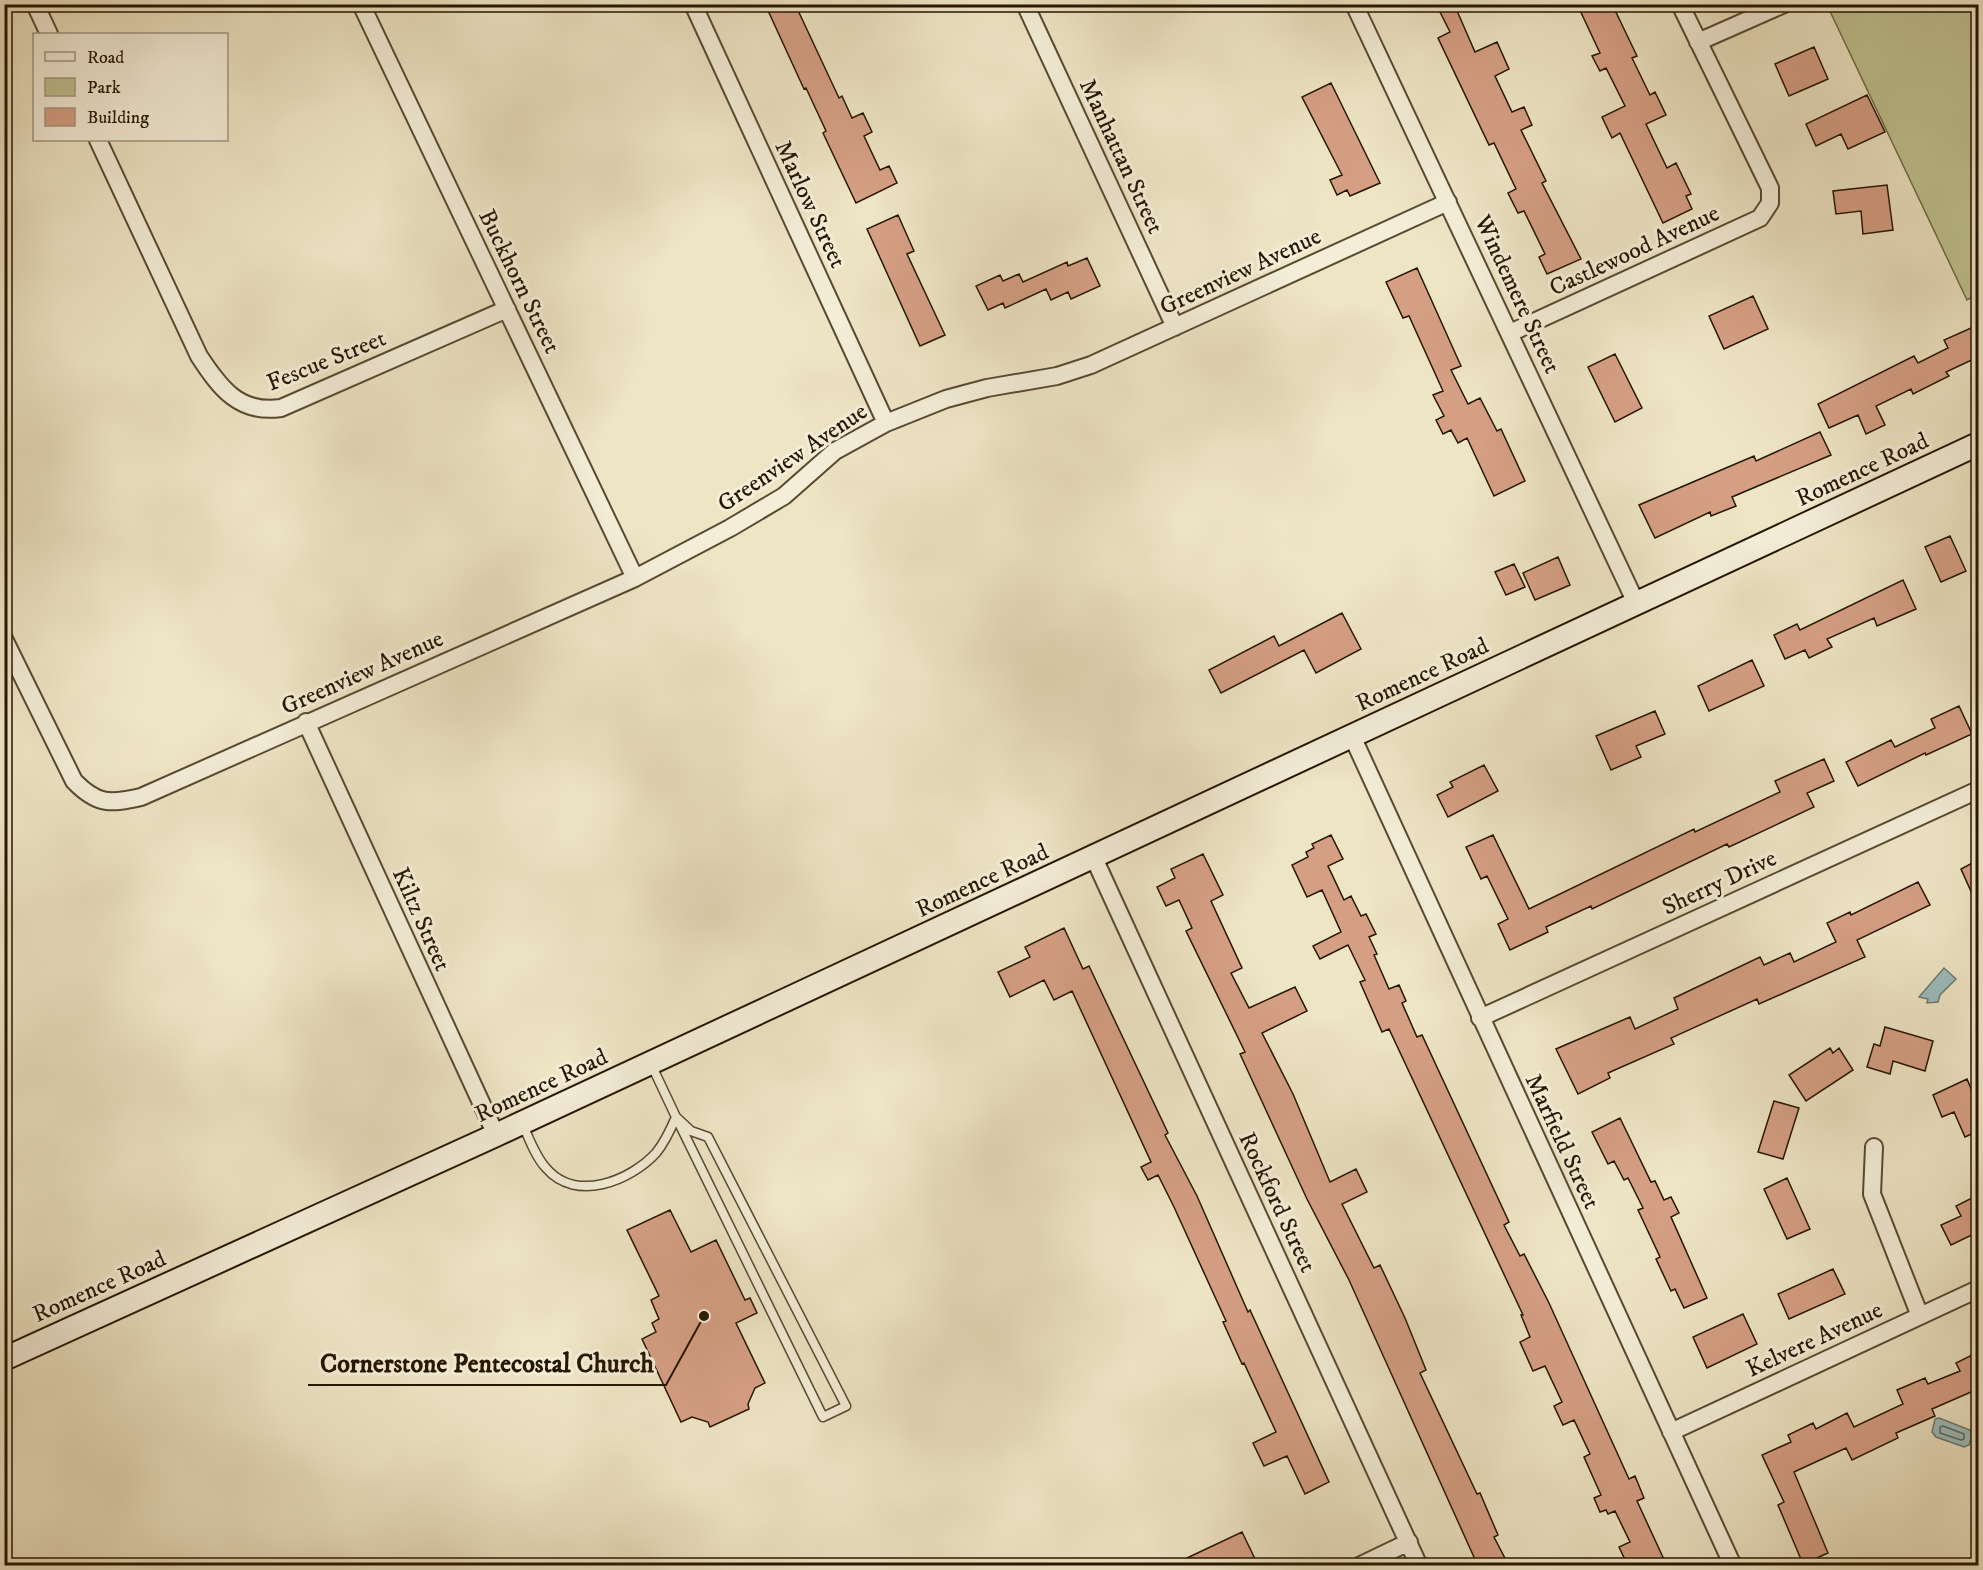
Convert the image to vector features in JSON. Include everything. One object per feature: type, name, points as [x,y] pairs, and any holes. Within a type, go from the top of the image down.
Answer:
[{"type":"street","points":[[35,4],[49,33]]},
{"type":"street","name":"Buckhorn Street","points":[[361,4],[635,578]]},
{"type":"street","name":"Marlow Street","points":[[693,4],[886,423]]},
{"type":"street","name":"Manhattan Street","points":[[1025,4],[1175,327]]},
{"type":"street","name":"Windemere Street","points":[[1354,4],[1637,605]]},
{"type":"street","points":[[1680,4],[1698,42],[1784,4]]},
{"type":"street","name":"Castlewood Avenue","points":[[1510,333],[1760,218],[1770,203],[1770,188],[1698,42]]},
{"type":"street","name":"Fescue Street","points":[[98,141],[199,356],[213,378],[229,394],[246,405],[263,411],[281,408],[507,309]]},
{"type":"street","name":"Greenview Avenue","points":[[4,639],[74,781],[93,798],[105,802],[123,801],[163,790],[306,722],[635,578],[784,496],[835,451],[886,423],[946,399],[987,388],[1057,376],[1080,369],[1448,202]]},
{"type":"street","name":"Romence Road","points":[[4,1359],[496,1135],[1094,858],[1978,444]]},
{"type":"street","name":"Kiltz Street","points":[[306,722],[496,1135]]},
{"type":"street","name":"Marfield Street","points":[[1352,736],[1732,1566]]},
{"type":"street","name":"Sherry Drive","points":[[1480,1018],[1978,790]]},
{"type":"street","name":"Rockford Street","points":[[1094,858],[1419,1566]]},
{"type":"street","points":[[1874,1147],[1872,1194],[1920,1316]]},
{"type":"street","name":"Kelvere Avenue","points":[[1671,1432],[1978,1289]]},
{"type":"street","points":[[1359,1566],[1409,1542]]},
{"type":"lane","points":[[651,1063],[676,1117],[823,1417],[846,1406],[708,1137],[691,1131],[676,1117]]},
{"type":"lane","points":[[522,1123],[546,1168],[560,1179],[577,1185],[594,1186],[612,1182],[640,1168],[667,1139],[676,1117]]},
{"type":"green space","points":[[1827,5],[1978,5],[1978,294],[1967,300]]},
{"type":"water","points":[[1944,968],[1956,979],[1940,995],[1938,1002],[1927,1003],[1928,999],[1919,997]]},
{"type":"water","points":[[1939,1418],[1970,1430],[1972,1435],[1969,1445],[1964,1447],[1936,1437],[1932,1432],[1935,1419]]},
{"type":"building","points":[[765,4],[795,4],[839,98],[842,96],[852,118],[863,113],[872,132],[864,136],[880,170],[889,166],[897,183],[856,203],[823,133],[826,131]]},
{"type":"building","points":[[1436,4],[1454,4],[1475,52],[1497,42],[1509,69],[1495,76],[1512,112],[1524,107],[1532,125],[1521,130],[1546,181],[1542,183],[1581,259],[1547,274],[1539,257],[1545,254],[1524,211],[1518,213],[1508,193],[1516,189],[1494,143],[1489,145],[1438,38],[1450,32]]},
{"type":"building","points":[[1577,4],[1612,4],[1637,56],[1632,58],[1650,95],[1655,92],[1666,115],[1646,124],[1667,168],[1676,163],[1691,194],[1686,196],[1692,209],[1663,223],[1620,133],[1612,138],[1602,117],[1625,106],[1606,68],[1600,71],[1592,56],[1600,53]]},
{"type":"building","points":[[1814,47],[1828,79],[1789,96],[1775,64]]},
{"type":"building","points":[[1331,83],[1380,183],[1350,196],[1347,190],[1337,195],[1330,180],[1342,175],[1302,97]]},
{"type":"building","points":[[1867,95],[1885,132],[1848,149],[1841,134],[1816,146],[1806,124]]},
{"type":"building","points":[[1887,185],[1893,230],[1863,234],[1861,211],[1836,214],[1833,191]]},
{"type":"building","points":[[898,215],[914,251],[907,254],[945,335],[920,346],[867,229]]},
{"type":"building","points":[[1087,258],[1100,286],[1071,299],[1068,292],[1051,300],[1046,289],[1005,308],[1003,303],[988,310],[976,286],[1000,275],[1003,281],[1019,274],[1023,282],[1067,262],[1068,266]]},
{"type":"building","points":[[1417,268],[1461,366],[1451,370],[1468,404],[1480,398],[1497,431],[1501,429],[1525,481],[1494,496],[1467,438],[1458,443],[1451,430],[1443,434],[1436,420],[1444,416],[1433,395],[1443,391],[1409,316],[1403,318],[1386,282]]},
{"type":"building","points":[[1753,296],[1768,329],[1724,349],[1709,316]]},
{"type":"building","points":[[1978,325],[1978,357],[1946,372],[1949,376],[1913,394],[1911,389],[1876,406],[1885,425],[1866,434],[1858,415],[1829,428],[1818,404],[1914,356],[1918,363],[1948,348],[1944,340]]},
{"type":"building","points":[[1615,354],[1642,408],[1615,422],[1588,367]]},
{"type":"building","points":[[1820,432],[1831,455],[1732,497],[1736,506],[1711,516],[1710,512],[1655,538],[1639,505],[1754,456],[1756,461]]},
{"type":"building","points":[[1950,536],[1966,571],[1941,582],[1925,547]]},
{"type":"building","points":[[1558,557],[1570,585],[1535,600],[1523,573]]},
{"type":"building","points":[[1514,564],[1525,587],[1506,595],[1495,572]]},
{"type":"building","points":[[1903,580],[1916,609],[1877,626],[1874,618],[1827,639],[1832,647],[1809,658],[1805,650],[1785,659],[1774,635],[1797,624],[1800,630]]},
{"type":"building","points":[[1342,613],[1361,649],[1316,673],[1304,650],[1221,693],[1209,670],[1274,636],[1279,646]]},
{"type":"building","points":[[1752,660],[1764,686],[1709,711],[1698,686]]},
{"type":"building","points":[[1959,706],[1972,734],[1926,755],[1925,753],[1858,786],[1846,762],[1891,740],[1895,747],[1935,728],[1931,719]]},
{"type":"building","points":[[1655,711],[1665,734],[1636,746],[1641,757],[1611,770],[1596,736]]},
{"type":"building","points":[[1824,759],[1834,781],[1807,793],[1814,807],[1729,847],[1727,844],[1592,909],[1591,906],[1546,927],[1548,932],[1510,950],[1498,924],[1508,919],[1487,876],[1481,879],[1466,847],[1493,835],[1529,909],[1694,829],[1695,832],[1780,792],[1775,781]]},
{"type":"building","points":[[1484,765],[1498,791],[1448,817],[1437,795],[1453,787],[1450,782]]},
{"type":"building","points":[[1331,835],[1343,859],[1328,866],[1344,900],[1351,896],[1361,916],[1366,914],[1376,934],[1369,937],[1389,989],[1399,985],[1406,1001],[1402,1003],[1417,1037],[1422,1035],[1509,1222],[1504,1225],[1520,1256],[1524,1254],[1549,1303],[1629,1479],[1635,1476],[1644,1498],[1637,1501],[1667,1566],[1628,1566],[1619,1547],[1630,1542],[1615,1511],[1608,1514],[1606,1510],[1600,1512],[1594,1498],[1601,1495],[1584,1457],[1590,1454],[1574,1420],[1563,1425],[1554,1406],[1562,1402],[1545,1366],[1533,1371],[1520,1342],[1530,1337],[1521,1315],[1523,1315],[1389,1029],[1382,1032],[1360,982],[1365,980],[1348,945],[1320,959],[1313,946],[1341,932],[1322,890],[1307,897],[1292,865],[1308,857],[1306,852],[1314,848],[1312,844]]},
{"type":"building","points":[[1203,854],[1223,895],[1211,901],[1242,968],[1231,973],[1249,1008],[1295,987],[1307,1011],[1262,1033],[1293,1094],[1330,1182],[1356,1169],[1367,1192],[1342,1204],[1374,1268],[1380,1265],[1405,1318],[1426,1370],[1420,1373],[1477,1494],[1480,1493],[1498,1535],[1494,1537],[1509,1566],[1478,1566],[1349,1280],[1307,1199],[1240,1054],[1245,1052],[1186,931],[1192,928],[1179,900],[1166,906],[1157,887],[1175,878],[1171,869]]},
{"type":"building","points":[[1978,860],[1978,907],[1961,869]]},
{"type":"building","points":[[1918,882],[1930,905],[1857,940],[1865,957],[1759,1004],[1757,999],[1671,1038],[1674,1044],[1608,1073],[1610,1078],[1578,1094],[1556,1049],[1630,1017],[1635,1029],[1678,1009],[1674,998],[1760,957],[1764,965],[1790,953],[1794,962],[1836,942],[1827,923],[1850,912],[1851,915]]},
{"type":"building","points":[[1064,928],[1083,969],[1089,966],[1168,1133],[1165,1135],[1197,1196],[1248,1312],[1250,1310],[1329,1482],[1305,1494],[1287,1456],[1264,1466],[1253,1443],[1276,1432],[1244,1363],[1242,1364],[1223,1322],[1226,1321],[1158,1175],[1148,1180],[1141,1167],[1151,1162],[1072,991],[1054,1000],[1044,980],[1010,997],[998,972],[1030,957],[1025,947]]},
{"type":"building","points":[[1885,1027],[1933,1041],[1925,1071],[1893,1061],[1890,1074],[1867,1067],[1874,1044],[1880,1046]]},
{"type":"building","points":[[1830,1048],[1833,1053],[1839,1048],[1853,1070],[1806,1101],[1789,1075]]},
{"type":"building","points":[[1967,1079],[1978,1105],[1978,1131],[1965,1137],[1954,1112],[1942,1117],[1933,1095]]},
{"type":"building","points":[[1774,1101],[1799,1108],[1783,1159],[1758,1152]]},
{"type":"building","points":[[1620,1118],[1651,1182],[1655,1181],[1664,1200],[1671,1197],[1679,1213],[1671,1217],[1707,1298],[1684,1308],[1675,1289],[1671,1291],[1656,1259],[1660,1257],[1638,1210],[1643,1208],[1628,1178],[1624,1180],[1614,1161],[1608,1164],[1592,1132]]},
{"type":"building","points":[[1787,1178],[1810,1229],[1787,1239],[1764,1189]]},
{"type":"building","points":[[1978,1195],[1978,1232],[1951,1245],[1941,1225],[1961,1216],[1956,1206]]},
{"type":"building","points":[[670,1210],[691,1252],[716,1240],[745,1300],[750,1298],[757,1313],[736,1323],[765,1383],[755,1388],[748,1404],[749,1409],[710,1427],[708,1422],[692,1417],[681,1422],[642,1339],[656,1332],[652,1323],[659,1319],[651,1300],[659,1296],[627,1230]]},
{"type":"building","points":[[1833,1269],[1845,1294],[1789,1319],[1778,1294]]},
{"type":"building","points":[[1743,1314],[1757,1344],[1707,1368],[1693,1337]]},
{"type":"building","points":[[1978,1352],[1978,1389],[1932,1409],[1935,1416],[1896,1433],[1898,1438],[1852,1460],[1846,1448],[1794,1472],[1828,1553],[1803,1564],[1778,1505],[1784,1502],[1762,1455],[1791,1442],[1788,1435],[1813,1423],[1816,1429],[1847,1413],[1854,1427],[1903,1404],[1897,1390],[1925,1378],[1928,1384],[1960,1371],[1956,1363]]},
{"type":"building","points":[[1242,1532],[1256,1561],[1245,1566],[1170,1566]]},
{"type":"place","name":"Cornerstone Pentecostal Church","points":[[704,1316]]}]
